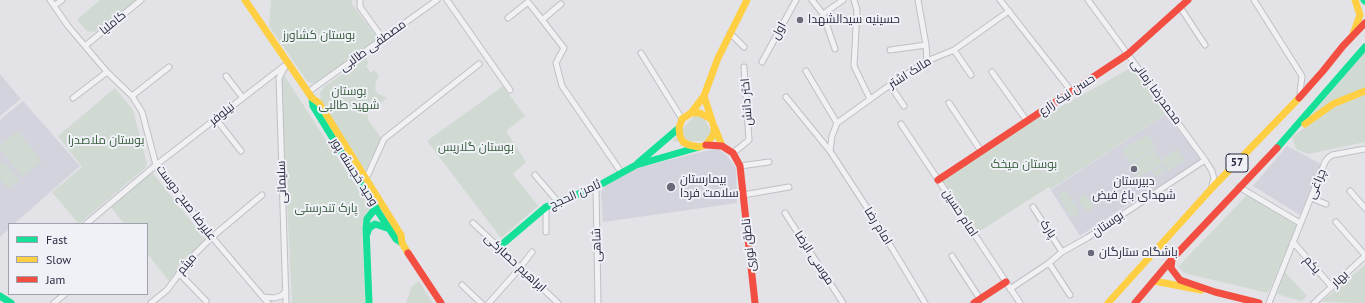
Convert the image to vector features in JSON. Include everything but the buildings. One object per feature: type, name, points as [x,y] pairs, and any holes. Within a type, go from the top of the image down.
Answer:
[{"type":"main road","name":"وحید خجسته پور","points":[[245,0],[310,95],[319,103],[366,179],[396,239],[402,242],[441,303]]},
{"type":"main road","points":[[704,96],[711,119],[722,146],[689,145],[683,142],[680,136],[679,128],[682,119],[691,113],[704,96],[718,58],[747,0]]},
{"type":"main road","name":"حسن نیک زارع","points":[[938,180],[1128,54],[1187,0]]},
{"type":"main road","points":[[1352,36],[1360,15],[1355,0]]},
{"type":"main road","name":"57","points":[[1108,303],[1212,188],[1323,71],[1352,36],[1365,23]]},
{"type":"main road","name":"57","points":[[1135,303],[1172,259],[1286,139],[1365,47]]},
{"type":"main road","points":[[1286,139],[1333,104],[1344,98],[1365,91]]},
{"type":"main road","name":"وحید خجسته پور","points":[[310,95],[313,106],[378,205],[402,236],[402,242]]},
{"type":"main road","points":[[691,113],[700,113],[711,119]]},
{"type":"main road","points":[[636,165],[702,146],[710,140],[714,134],[714,127]]},
{"type":"main road","points":[[636,165],[679,128]]},
{"type":"main road","name":"ناطق نوری","points":[[722,146],[733,153],[740,166],[755,303]]},
{"type":"main road","name":"ثامن الحجج","points":[[499,247],[546,207],[596,187],[636,165]]},
{"type":"main road","points":[[369,303],[366,222],[378,205]]},
{"type":"main road","points":[[366,238],[369,228],[375,224],[390,229]]},
{"type":"main road","points":[[1172,259],[1171,268],[1180,280],[1215,292],[1259,303]]},
{"type":"main road","points":[[1154,281],[1194,290],[1215,292]]},
{"type":"main road","points":[[974,303],[1006,282]]},
{"type":"main road","points":[[0,296],[11,303]]},
{"type":"street","name":"علیرضا صبح دوست","points":[[50,0],[68,26],[107,72],[132,96],[142,112],[156,165],[212,237],[268,303]]},
{"type":"street","points":[[54,6],[62,0]]},
{"type":"street","name":"کاملیا","points":[[85,46],[141,0]]},
{"type":"street","points":[[360,0],[360,7],[383,39]]},
{"type":"street","name":"مصطفی طالبی","points":[[310,95],[436,0]]},
{"type":"street","points":[[447,0],[510,90]]},
{"type":"street","name":"اول","points":[[762,62],[796,0]]},
{"type":"street","points":[[812,0],[822,14],[835,49]]},
{"type":"street","points":[[822,14],[843,0]]},
{"type":"street","points":[[854,0],[857,10],[854,66],[870,100]]},
{"type":"street","points":[[918,0],[926,45],[927,61]]},
{"type":"street","points":[[1000,0],[1072,92]]},
{"type":"street","name":"محمدرضا زمانی","points":[[1088,0],[1205,160],[1212,171],[1214,179],[1212,188]]},
{"type":"street","points":[[1254,0],[1302,76],[1300,96]]},
{"type":"street","points":[[508,18],[528,2],[548,26],[564,48],[556,63],[562,86],[621,172]]},
{"type":"street","points":[[542,20],[561,4]]},
{"type":"street","points":[[1180,7],[1206,45]]},
{"type":"street","name":"مالک اشتر","points":[[837,123],[890,85],[927,61],[954,50],[1009,10]]},
{"type":"street","points":[[730,33],[744,47]]},
{"type":"street","points":[[890,50],[926,45]]},
{"type":"street","points":[[954,50],[971,75]]},
{"type":"street","points":[[641,53],[682,119]]},
{"type":"street","name":"نیلوفر","points":[[87,223],[156,165],[288,63]]},
{"type":"street","name":"سلیمانی","points":[[286,303],[279,78],[288,63]]},
{"type":"street","points":[[366,179],[384,139],[479,64]]},
{"type":"street","points":[[132,96],[169,67]]},
{"type":"street","name":"اختر دانش","points":[[733,153],[749,140],[744,67]]},
{"type":"street","points":[[806,71],[837,123],[832,136],[830,151]]},
{"type":"street","points":[[73,98],[107,72]]},
{"type":"street","points":[[992,72],[1027,121]]},
{"type":"street","points":[[226,76],[243,98]]},
{"type":"street","points":[[890,85],[904,106]]},
{"type":"street","name":"امام رضا","points":[[786,97],[830,151],[875,220],[925,303]]},
{"type":"street","points":[[949,103],[981,151]]},
{"type":"street","points":[[216,119],[241,151]]},
{"type":"street","name":"امام حسین","points":[[901,124],[1020,303]]},
{"type":"street","name":"چراغی","points":[[1270,303],[1300,223],[1328,158],[1332,155],[1365,149]]},
{"type":"street","name":"بوستان","points":[[1010,289],[1049,263],[1062,252],[1087,238],[1205,160]]},
{"type":"street","points":[[740,166],[769,162]]},
{"type":"street","points":[[535,175],[558,202]]},
{"type":"street","name":"شاهی","points":[[596,187],[598,303]]},
{"type":"street","points":[[743,195],[789,187]]},
{"type":"street","points":[[1239,187],[1300,223]]},
{"type":"street","points":[[1350,191],[1365,208]]},
{"type":"street","name":"میثم","points":[[151,303],[167,290],[191,258],[212,237],[262,195]]},
{"type":"street","points":[[1311,198],[1326,204]]},
{"type":"street","points":[[546,207],[546,232]]},
{"type":"street","name":"پارک","points":[[1033,207],[1062,252]]},
{"type":"street","name":"موسی الرضا","points":[[785,212],[843,303]]},
{"type":"street","name":"ابراهیم حصارکی","points":[[473,222],[558,303]]},
{"type":"street","points":[[1336,222],[1365,255]]},
{"type":"street","name":"یکم","points":[[1293,242],[1332,287]]},
{"type":"street","points":[[489,303],[532,252]]},
{"type":"street","name":"بهار","points":[[1314,303],[1365,255]]},
{"type":"street","points":[[952,256],[980,299]]},
{"type":"street","points":[[1049,263],[1070,295]]},
{"type":"street","points":[[179,273],[206,302]]},
{"type":"street","points":[[462,285],[481,303]]},
{"type":"street","points":[[263,297],[274,298],[281,296],[286,291]]},
{"type":"street","points":[[54,303],[64,295]]},
{"type":"shaded area","points":[[0,74],[21,99],[0,116]]},
{"type":"shaded area","points":[[23,101],[80,166],[15,223],[8,223],[8,230],[0,237],[0,120]]},
{"type":"shaded area","name":"دبیرستان شهدای باغ فیض","points":[[1166,114],[1201,160],[1080,236],[1051,190]]},
{"type":"shaded area","points":[[1287,146],[1321,164],[1300,215],[1253,186]]},
{"type":"shaded area","name":"بیمارستان سلامت فردا","points":[[718,148],[727,156],[736,168],[737,203],[603,222],[601,192],[609,181],[623,172]]},
{"type":"green space","points":[[100,0],[136,0],[95,32],[87,31],[77,20]]},
{"type":"green space","name":"بوستان کشاورز","points":[[271,0],[352,0],[352,4],[378,39],[315,83],[311,83],[307,81],[269,26]]},
{"type":"green space","points":[[1365,52],[1365,88],[1309,118]]},
{"type":"green space","name":"بوستان شهید طالبی","points":[[367,57],[369,64],[366,66],[371,73],[374,70],[379,76],[376,81],[375,89],[378,94],[387,98],[368,114],[368,120],[382,139],[365,171],[321,101],[320,93],[325,86]]},
{"type":"green space","name":"بوستان میخک","points":[[1134,66],[1166,114],[1051,189],[1049,187],[977,233],[943,180],[1039,117],[1048,114]]},
{"type":"green space","name":"پارک تندرستی","points":[[284,75],[346,171],[371,206],[371,209],[364,217],[362,226],[365,303],[292,303],[281,83]]},
{"type":"green space","name":"بوستان گلاریس","points":[[503,86],[525,116],[506,131],[526,162],[513,174],[538,206],[501,238],[427,141]]},
{"type":"green space","name":"بوستان ملاصدرا","points":[[115,88],[133,110],[147,164],[146,167],[80,223],[78,223],[52,192],[82,167],[58,136]]},
{"type":"green space","points":[[1365,95],[1365,142],[1308,154],[1296,149],[1292,137],[1339,103]]},
{"type":"green space","points":[[700,109],[715,140],[672,142]]},
{"type":"green space","points":[[18,131],[42,161],[23,177],[0,149],[0,145]]},
{"type":"green space","points":[[1148,134],[1156,147],[1130,163],[1122,150]]},
{"type":"green space","points":[[1177,149],[1185,160],[1168,171],[1163,163],[1137,178],[1129,165],[1154,150],[1161,160]]},
{"type":"green space","points":[[3,161],[20,180],[9,189],[0,179],[0,163]]},
{"type":"green space","points":[[1161,166],[1165,171],[1155,177],[1152,172]]},
{"type":"green space","points":[[152,172],[206,240],[189,255],[169,281],[148,254],[148,223],[123,223],[111,207]]},
{"type":"green space","points":[[1066,190],[1080,213],[1072,218],[1058,195]]},
{"type":"green space","points":[[1085,194],[1094,208],[1087,213],[1078,199]]},
{"type":"green space","points":[[1247,195],[1298,225],[1268,293],[1184,273],[1178,267]]},
{"type":"green space","points":[[1365,265],[1365,303],[1321,302]]},
{"type":"green space","points":[[1285,272],[1307,296],[1301,301],[1277,294]]},
{"type":"green space","points":[[419,281],[433,303],[406,303],[412,286]]},
{"type":"traffic: fast","points":[[1277,148],[1365,47]]},
{"type":"traffic: fast","points":[[312,98],[313,106],[375,207],[396,239],[402,243]]},
{"type":"traffic: fast","points":[[638,163],[679,128]]},
{"type":"traffic: fast","points":[[499,247],[546,207],[596,187],[636,165],[699,147]]},
{"type":"traffic: fast","points":[[369,303],[366,228],[367,219],[378,205]]},
{"type":"traffic: fast","points":[[367,234],[369,228],[375,224],[390,229]]},
{"type":"traffic: fast","points":[[0,296],[11,303]]},
{"type":"traffic: slow","points":[[245,0],[312,98],[319,103],[401,235],[402,243],[408,253]]},
{"type":"traffic: slow","points":[[691,113],[704,96],[718,58],[747,0]]},
{"type":"traffic: slow","points":[[1353,34],[1360,15],[1355,0]]},
{"type":"traffic: slow","points":[[1305,124],[1333,104],[1365,91]]},
{"type":"traffic: slow","points":[[704,96],[714,127],[714,134],[706,145],[699,147],[683,142],[680,136],[679,128],[682,119],[691,113],[700,113],[711,119]]},
{"type":"traffic: slow","points":[[1108,303],[1212,188],[1299,98]]},
{"type":"traffic: slow","points":[[715,128],[722,146]]},
{"type":"traffic: slow","points":[[1154,281],[1201,290]]},
{"type":"traffic: jam","points":[[938,180],[1128,54],[1188,0]]},
{"type":"traffic: jam","points":[[1299,98],[1343,46],[1365,23]]},
{"type":"traffic: jam","points":[[706,145],[722,146],[733,153],[740,166],[755,303]]},
{"type":"traffic: jam","points":[[1135,303],[1172,259],[1277,148]]},
{"type":"traffic: jam","points":[[408,253],[441,303]]},
{"type":"traffic: jam","points":[[1172,259],[1171,268],[1180,280],[1215,292],[1259,303]]},
{"type":"traffic: jam","points":[[974,303],[1006,282]]},
{"type":"place","name":"حسینیه سیدالشهدا","points":[[800,20]]},
{"type":"place","name":"دبیرستان شهدای باغ فیض","points":[[1134,169]]},
{"type":"place","name":"بیمارستان سلامت فردا","points":[[671,187]]},
{"type":"place","name":"باشگاه ستارگان","points":[[1091,253]]}]
